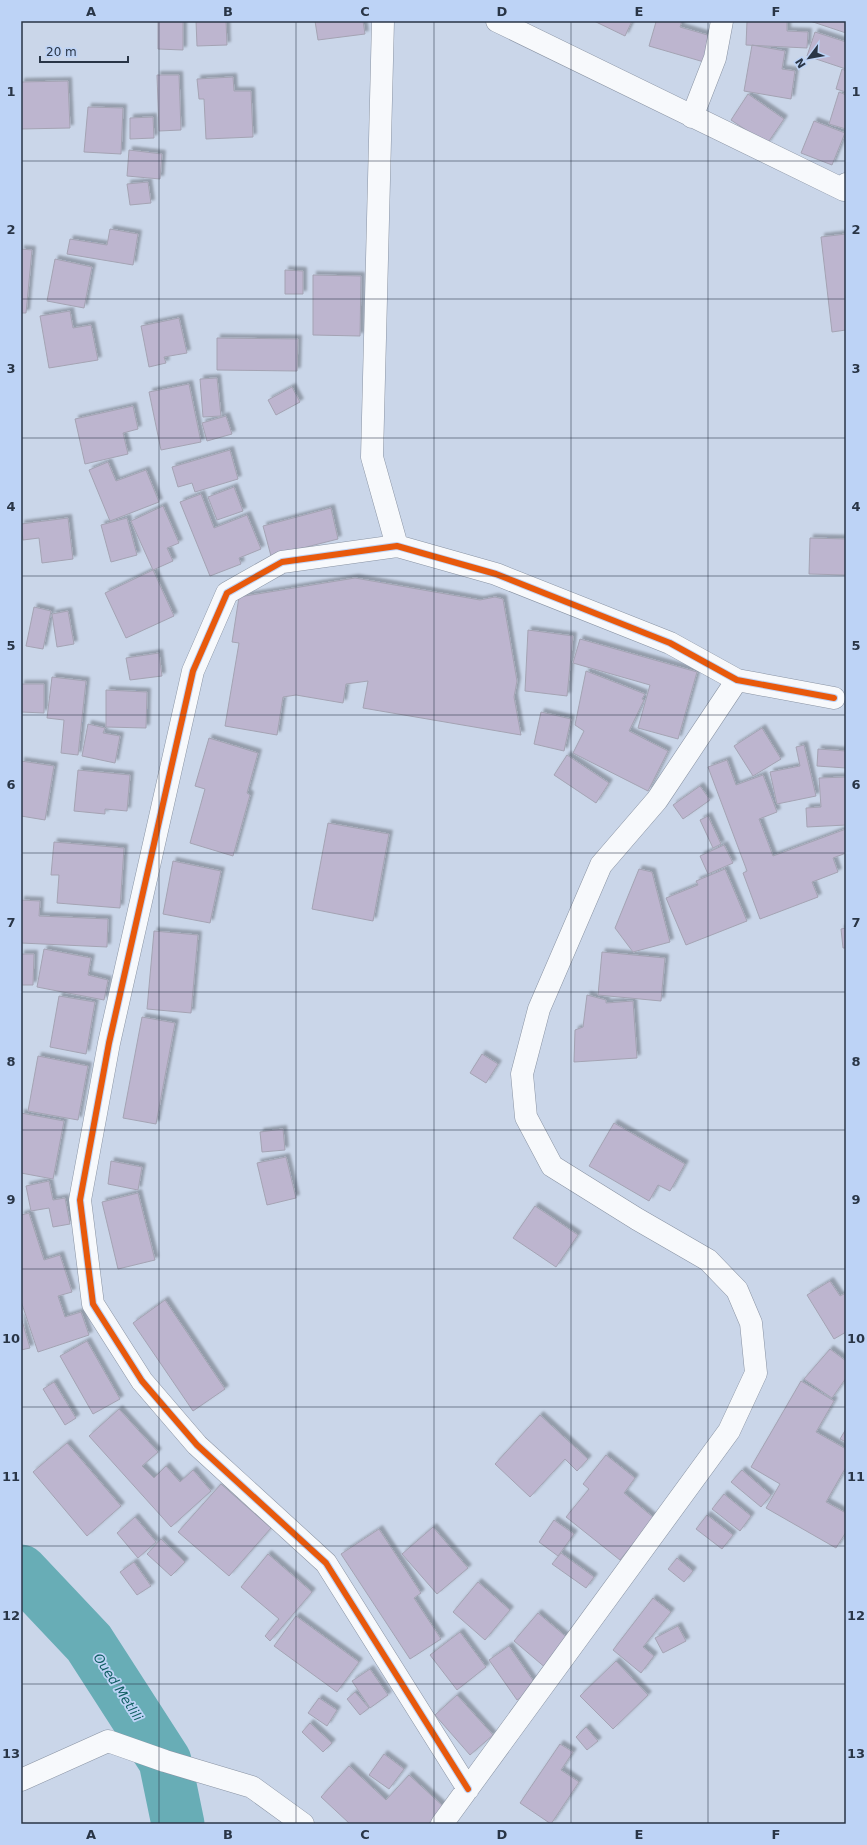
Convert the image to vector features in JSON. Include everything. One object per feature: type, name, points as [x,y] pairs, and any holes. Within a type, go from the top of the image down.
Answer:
[{"type":"street","points":[[383,21],[372,457],[397,546]]},
{"type":"street","points":[[497,21],[692,117],[845,189]]},
{"type":"street","points":[[692,117],[715,58],[722,21]]},
{"type":"street","points":[[468,1790],[326,1563],[197,1445],[142,1381],[93,1304],[80,1200],[109,1043],[193,671],[227,593],[282,562],[397,546],[504,577],[670,643],[737,680],[834,698]]},
{"type":"street","points":[[442,1824],[729,1431],[756,1373],[751,1323],[737,1290],[708,1260],[552,1166],[526,1117],[522,1074],[539,1009],[601,865],[657,800],[737,680]]},
{"type":"street","points":[[21,1780],[108,1741],[165,1761],[252,1786],[303,1824]]},
{"type":"building","points":[[158,21],[183,21],[183,50],[158,49]]},
{"type":"building","points":[[196,21],[226,21],[227,45],[197,46]]},
{"type":"building","points":[[315,21],[363,21],[365,34],[318,40]]},
{"type":"building","points":[[594,21],[632,21],[625,36]]},
{"type":"building","points":[[653,21],[682,21],[680,27],[711,36],[704,62],[649,46],[656,22]]},
{"type":"building","points":[[747,21],[787,21],[787,31],[808,32],[807,48],[746,45]]},
{"type":"building","points":[[810,21],[846,21],[846,33]]},
{"type":"building","points":[[815,32],[846,42],[846,69],[807,56]]},
{"type":"building","points":[[752,45],[785,51],[782,69],[795,71],[791,99],[744,91]]},
{"type":"building","points":[[842,69],[846,71],[846,92],[836,89]]},
{"type":"building","points":[[157,75],[179,75],[181,130],[159,131]]},
{"type":"building","points":[[233,77],[234,91],[251,91],[253,137],[206,139],[204,99],[199,99],[197,79]]},
{"type":"building","points":[[68,81],[70,128],[21,129],[21,82]]},
{"type":"building","points":[[839,92],[846,95],[846,129],[829,124]]},
{"type":"building","points":[[748,94],[784,119],[767,144],[731,120]]},
{"type":"building","points":[[88,107],[123,108],[121,154],[84,152]]},
{"type":"building","points":[[153,117],[154,138],[130,139],[130,118]]},
{"type":"building","points":[[814,121],[845,133],[832,165],[801,153]]},
{"type":"building","points":[[129,150],[162,154],[160,179],[127,176]]},
{"type":"building","points":[[148,182],[151,203],[130,205],[127,184]]},
{"type":"building","points":[[110,229],[138,234],[133,265],[67,254],[70,239],[107,245]]},
{"type":"building","points":[[846,234],[846,330],[832,332],[821,237]]},
{"type":"building","points":[[21,249],[32,250],[26,313],[21,313]]},
{"type":"building","points":[[55,259],[92,267],[84,308],[47,301]]},
{"type":"building","points":[[285,270],[303,271],[303,294],[285,294]]},
{"type":"building","points":[[313,275],[361,276],[360,336],[313,335]]},
{"type":"building","points":[[70,311],[73,328],[91,325],[98,360],[49,368],[40,316]]},
{"type":"building","points":[[179,318],[187,353],[164,357],[166,363],[149,367],[141,326]]},
{"type":"building","points":[[217,338],[298,339],[297,371],[217,370]]},
{"type":"building","points":[[217,378],[221,416],[203,417],[200,379]]},
{"type":"building","points":[[189,384],[201,442],[161,450],[149,392]]},
{"type":"building","points":[[292,387],[300,402],[276,415],[268,400]]},
{"type":"building","points":[[133,406],[138,429],[123,433],[128,454],[85,464],[75,419]]},
{"type":"building","points":[[226,416],[232,434],[207,441],[202,423]]},
{"type":"building","points":[[230,450],[238,479],[195,492],[192,483],[178,487],[172,467]]},
{"type":"building","points":[[108,462],[116,481],[146,470],[159,502],[110,521],[89,470]]},
{"type":"building","points":[[234,487],[243,511],[217,520],[208,497]]},
{"type":"building","points":[[201,494],[214,528],[247,515],[261,549],[239,558],[241,564],[210,576],[180,502]]},
{"type":"building","points":[[163,506],[179,543],[167,548],[173,561],[153,570],[131,521]]},
{"type":"building","points":[[331,508],[338,539],[271,556],[263,526]]},
{"type":"building","points":[[68,518],[73,559],[42,563],[39,538],[23,540],[21,524]]},
{"type":"building","points":[[127,518],[137,555],[111,562],[101,525]]},
{"type":"building","points":[[810,538],[846,539],[846,575],[809,574]]},
{"type":"building","points":[[153,570],[174,616],[126,638],[105,593]]},
{"type":"building","points":[[355,578],[480,600],[495,597],[503,599],[517,681],[514,697],[521,735],[363,708],[368,681],[346,684],[343,703],[296,695],[283,697],[277,735],[225,726],[239,643],[232,642],[239,597]]},
{"type":"building","points":[[34,607],[51,611],[43,649],[26,646]]},
{"type":"building","points":[[68,611],[74,644],[57,647],[52,614]]},
{"type":"building","points":[[528,630],[573,636],[567,696],[525,691]]},
{"type":"building","points":[[580,639],[697,672],[678,739],[638,728],[650,685],[573,663]]},
{"type":"building","points":[[159,653],[162,676],[130,680],[126,658]]},
{"type":"building","points":[[586,671],[645,694],[642,699],[644,700],[629,731],[668,751],[648,791],[573,753],[584,731],[575,725]]},
{"type":"building","points":[[52,677],[86,681],[78,755],[61,753],[64,720],[47,718]]},
{"type":"building","points":[[21,684],[44,684],[44,713],[21,712]]},
{"type":"building","points":[[106,690],[147,692],[146,728],[106,727]]},
{"type":"building","points":[[541,712],[571,719],[564,751],[534,744]]},
{"type":"building","points":[[88,724],[105,728],[103,733],[120,736],[115,763],[82,756]]},
{"type":"building","points":[[762,728],[781,759],[753,776],[734,746]]},
{"type":"building","points":[[209,738],[258,753],[247,793],[250,795],[233,856],[190,843],[205,789],[195,786]]},
{"type":"building","points":[[804,745],[816,796],[777,804],[770,772],[800,766],[796,747]]},
{"type":"building","points":[[818,749],[846,751],[846,768],[817,766]]},
{"type":"building","points":[[567,755],[609,783],[596,803],[554,775]]},
{"type":"building","points":[[727,760],[736,785],[763,775],[777,812],[759,819],[773,856],[846,829],[846,853],[833,858],[838,872],[812,882],[818,897],[760,919],[743,873],[747,871],[708,767]]},
{"type":"building","points":[[21,761],[54,766],[45,820],[21,816]]},
{"type":"building","points":[[78,770],[130,775],[127,811],[105,809],[105,814],[74,811]]},
{"type":"building","points":[[846,777],[846,825],[807,827],[806,808],[821,807],[819,778]]},
{"type":"building","points":[[700,786],[710,800],[683,819],[673,805]]},
{"type":"building","points":[[708,816],[721,844],[713,848],[700,820]]},
{"type":"building","points":[[328,823],[389,834],[373,921],[312,909]]},
{"type":"building","points":[[54,842],[124,848],[120,908],[57,903],[59,875],[51,875]]},
{"type":"building","points":[[724,845],[733,863],[708,874],[700,856]]},
{"type":"building","points":[[173,861],[221,871],[210,923],[163,914]]},
{"type":"building","points":[[639,869],[652,872],[670,942],[633,952],[615,928]]},
{"type":"building","points":[[725,869],[747,921],[686,945],[666,898],[698,885],[696,881]]},
{"type":"building","points":[[21,900],[40,901],[39,916],[108,919],[107,947],[21,943]]},
{"type":"building","points":[[846,928],[846,948],[843,948],[841,929]]},
{"type":"building","points":[[154,931],[198,935],[191,1013],[147,1009]]},
{"type":"building","points":[[44,949],[91,958],[88,975],[108,980],[104,1000],[37,987]]},
{"type":"building","points":[[602,952],[665,958],[661,1001],[598,995]]},
{"type":"building","points":[[21,954],[34,954],[33,985],[21,985]]},
{"type":"building","points":[[587,995],[606,1000],[606,1003],[633,1001],[637,1058],[574,1062],[575,1030],[583,1027]]},
{"type":"building","points":[[59,996],[95,1002],[86,1054],[50,1047]]},
{"type":"building","points":[[142,1017],[175,1023],[156,1124],[123,1118]]},
{"type":"building","points":[[482,1054],[498,1064],[486,1083],[470,1073]]},
{"type":"building","points":[[38,1056],[88,1066],[78,1120],[28,1111]]},
{"type":"building","points":[[21,1113],[64,1121],[53,1179],[21,1173]]},
{"type":"building","points":[[614,1123],[685,1164],[670,1191],[658,1185],[649,1201],[589,1166]]},
{"type":"building","points":[[283,1129],[285,1150],[262,1152],[260,1132]]},
{"type":"building","points":[[286,1157],[296,1198],[267,1205],[257,1163]]},
{"type":"building","points":[[111,1161],[142,1167],[138,1190],[108,1184]]},
{"type":"building","points":[[49,1181],[53,1200],[65,1198],[70,1224],[53,1227],[49,1208],[31,1211],[26,1186]]},
{"type":"building","points":[[138,1193],[155,1260],[118,1269],[102,1202]]},
{"type":"building","points":[[535,1206],[578,1235],[556,1267],[513,1238]]},
{"type":"building","points":[[29,1213],[44,1260],[60,1255],[72,1292],[58,1296],[65,1317],[81,1312],[89,1335],[38,1352],[21,1301],[21,1215]]},
{"type":"building","points":[[830,1281],[840,1296],[846,1293],[846,1332],[834,1339],[807,1295]]},
{"type":"building","points":[[165,1300],[225,1389],[193,1411],[133,1323]]},
{"type":"building","points":[[21,1317],[30,1348],[21,1350]]},
{"type":"building","points":[[87,1341],[120,1399],[93,1414],[60,1356]]},
{"type":"building","points":[[830,1349],[846,1361],[846,1378],[832,1398],[804,1379]]},
{"type":"building","points":[[801,1381],[834,1401],[816,1432],[846,1449],[846,1467],[826,1502],[846,1513],[846,1532],[836,1548],[766,1508],[780,1484],[751,1467]]},
{"type":"building","points":[[54,1382],[76,1418],[65,1425],[43,1389]]},
{"type":"building","points":[[119,1409],[158,1452],[142,1466],[154,1478],[166,1466],[180,1482],[193,1470],[211,1491],[171,1527],[89,1436]]},
{"type":"building","points":[[540,1415],[588,1459],[577,1471],[565,1459],[530,1497],[495,1464]]},
{"type":"building","points":[[846,1429],[846,1442],[840,1439]]},
{"type":"building","points":[[67,1443],[121,1506],[87,1536],[33,1472]]},
{"type":"building","points":[[606,1455],[635,1478],[624,1493],[654,1518],[620,1560],[566,1517],[589,1489],[583,1484]]},
{"type":"building","points":[[742,1470],[771,1495],[761,1507],[731,1482]]},
{"type":"building","points":[[221,1484],[271,1528],[229,1576],[178,1532]]},
{"type":"building","points":[[724,1494],[751,1516],[740,1531],[712,1509]]},
{"type":"building","points":[[707,1515],[733,1535],[722,1549],[696,1529]]},
{"type":"building","points":[[135,1517],[156,1542],[138,1558],[117,1533]]},
{"type":"building","points":[[554,1520],[574,1534],[558,1556],[539,1542]]},
{"type":"building","points":[[433,1527],[468,1568],[437,1594],[402,1554]]},
{"type":"building","points":[[379,1529],[421,1593],[414,1598],[441,1639],[410,1659],[341,1554]]},
{"type":"building","points":[[161,1539],[185,1562],[171,1576],[147,1554]]},
{"type":"building","points":[[561,1553],[594,1577],[586,1588],[552,1564]]},
{"type":"building","points":[[268,1554],[312,1592],[270,1641],[265,1636],[279,1619],[241,1587]]},
{"type":"building","points":[[677,1558],[693,1571],[684,1582],[668,1569]]},
{"type":"building","points":[[134,1562],[151,1586],[137,1595],[120,1572]]},
{"type":"building","points":[[478,1582],[510,1610],[485,1640],[453,1612]]},
{"type":"building","points":[[653,1598],[671,1612],[643,1647],[654,1656],[641,1673],[613,1650]]},
{"type":"building","points":[[538,1613],[570,1640],[547,1669],[514,1641]]},
{"type":"building","points":[[296,1616],[359,1662],[337,1692],[274,1646]]},
{"type":"building","points":[[678,1626],[686,1641],[663,1653],[655,1638]]},
{"type":"building","points":[[460,1632],[486,1667],[457,1690],[430,1655]]},
{"type":"building","points":[[509,1646],[537,1686],[517,1700],[489,1660]]},
{"type":"building","points":[[616,1661],[648,1695],[613,1729],[580,1696]]},
{"type":"building","points":[[370,1669],[388,1695],[370,1708],[352,1681]]},
{"type":"building","points":[[355,1692],[369,1708],[360,1715],[347,1699]]},
{"type":"building","points":[[457,1695],[493,1735],[470,1755],[435,1715]]},
{"type":"building","points":[[319,1698],[337,1710],[327,1726],[308,1713]]},
{"type":"building","points":[[310,1723],[332,1743],[323,1752],[302,1732]]},
{"type":"building","points":[[586,1727],[598,1741],[587,1750],[576,1737]]},
{"type":"building","points":[[560,1744],[573,1752],[561,1770],[579,1782],[551,1824],[520,1803]]},
{"type":"building","points":[[384,1754],[404,1769],[389,1789],[369,1775]]},
{"type":"building","points":[[349,1766],[386,1800],[409,1775],[444,1807],[428,1824],[350,1824],[321,1797]]},
{"type":"waterway","name":"Oued Metlili","points":[[21,1571],[89,1643],[165,1761],[178,1824]]},
{"type":"cycle path","points":[[468,1789],[326,1563],[197,1445],[142,1381],[93,1304],[80,1200],[109,1043],[193,671],[227,593],[282,562],[397,546],[496,574],[670,643],[737,680],[834,698]]}]
